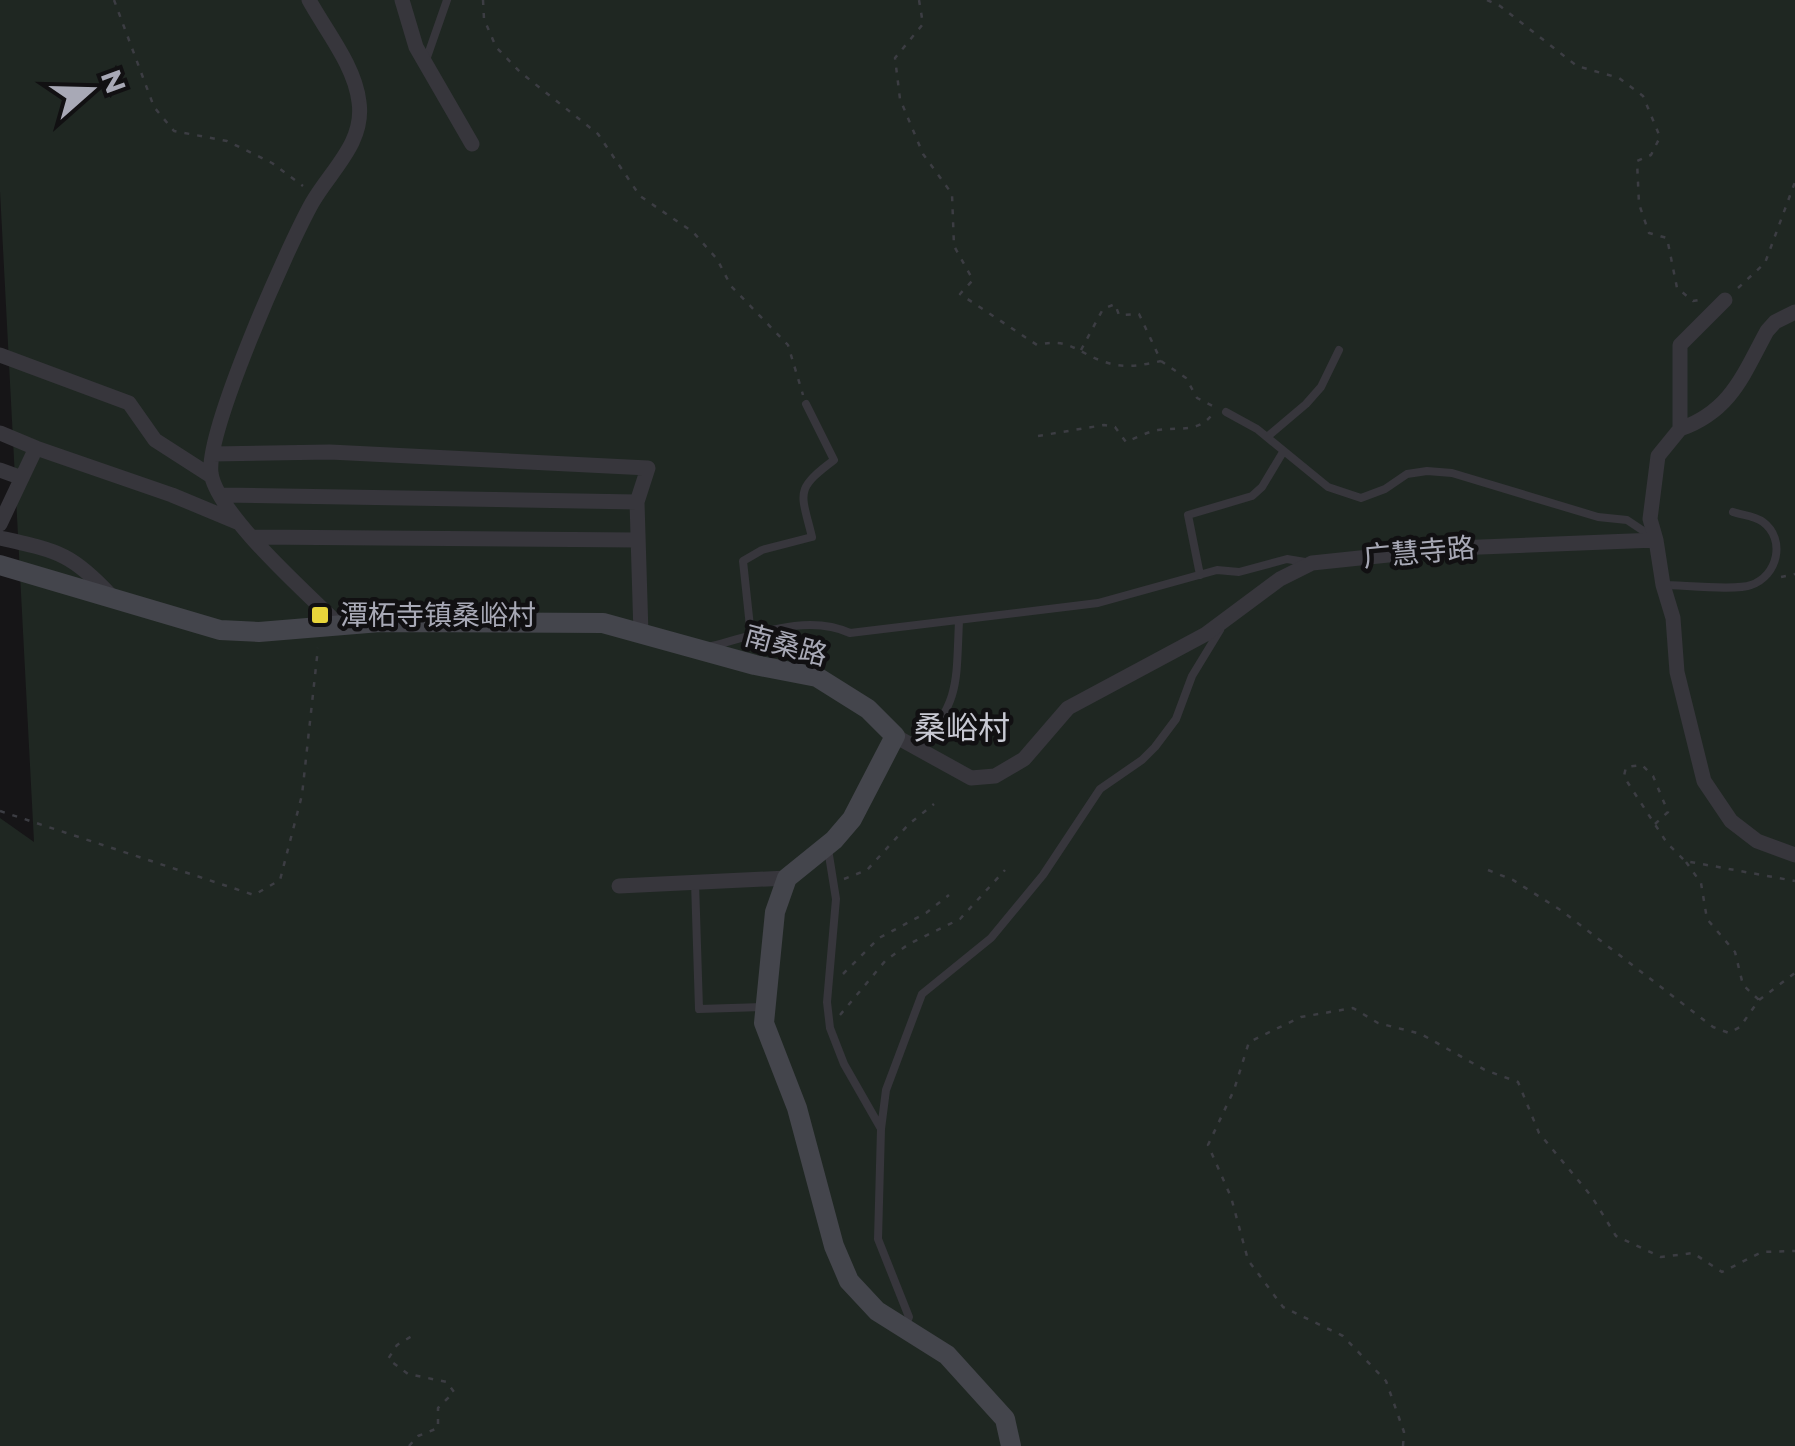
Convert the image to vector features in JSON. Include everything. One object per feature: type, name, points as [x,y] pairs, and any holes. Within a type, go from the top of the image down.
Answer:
[{"type":"street","points":[[309,0],[353,78],[360,102],[359,123],[344,160],[314,198],[292,241],[225,406],[212,454],[212,476],[237,522],[329,624]]},
{"type":"street","points":[[402,0],[416,48],[472,144]]},
{"type":"street","points":[[1680,429],[1680,345],[1725,300]]},
{"type":"street","points":[[1795,312],[1775,322],[1768,331],[1732,395],[1713,414],[1680,429],[1658,456],[1650,519],[1674,618],[1677,672],[1704,781],[1731,821],[1757,841],[1795,855]]},
{"type":"street","points":[[0,355],[129,403],[156,440],[212,476]]},
{"type":"street","points":[[0,433],[237,522]]},
{"type":"street","points":[[0,524],[36,448]]},
{"type":"street","points":[[212,454],[348,452],[648,468],[638,502],[641,634]]},
{"type":"street","points":[[0,470],[22,478]]},
{"type":"street","points":[[222,495],[638,502]]},
{"type":"street","points":[[252,537],[638,540]]},
{"type":"street","points":[[0,538],[58,551],[90,573],[113,598]]},
{"type":"street","name":"广慧寺路","points":[[895,736],[971,778],[995,776],[1024,759],[1068,708],[1150,666],[1312,563],[1455,548],[1656,540]]},
{"type":"street","name":"南桑路","points":[[0,565],[220,630],[259,632],[329,624],[460,621],[604,623],[698,650],[817,677],[868,709],[895,736]]},
{"type":"street","points":[[895,736],[852,819],[788,878],[776,912],[764,1023],[797,1108],[834,1246],[850,1281],[877,1311],[948,1356],[1005,1419],[1011,1446]]},
{"type":"street","points":[[619,886],[788,878]]},
{"type":"lane","points":[[425,63],[447,0]]},
{"type":"lane","points":[[1267,437],[1321,387],[1339,350]]},
{"type":"lane","points":[[751,636],[743,561],[762,550],[812,537],[802,493],[805,484],[834,460],[806,404]]},
{"type":"lane","points":[[1226,412],[1267,437],[1328,486],[1360,498],[1385,489],[1407,474],[1426,470],[1452,473],[1598,516],[1627,520],[1656,540]]},
{"type":"lane","points":[[1200,574],[1188,515],[1252,496],[1283,452]]},
{"type":"lane","points":[[1664,586],[1750,586],[1770,571],[1778,553],[1774,536],[1762,521],[1732,512]]},
{"type":"lane","points":[[698,650],[819,623],[850,633],[958,621],[1098,603],[1217,570],[1238,572],[1286,560],[1312,563]]},
{"type":"lane","points":[[904,1330],[909,1318],[878,1239],[881,1129],[886,1090],[922,994],[991,938],[1043,875],[1100,789],[1154,747],[1176,719],[1192,676],[1228,618]]},
{"type":"lane","points":[[920,751],[947,714],[956,688],[958,621]]},
{"type":"lane","points":[[828,845],[836,899],[827,1002],[830,1028],[844,1064],[881,1129]]},
{"type":"lane","points":[[695,882],[700,1008],[765,1006]]},
{"type":"path","points":[[114,0],[154,107],[174,131],[227,141],[284,171],[314,198]]},
{"type":"path","points":[[484,0],[484,19],[496,47],[520,72],[598,134],[640,196],[694,232],[717,258],[731,286],[788,345],[806,404]]},
{"type":"path","points":[[919,0],[923,24],[895,58],[900,99],[923,154],[952,194],[954,246],[974,280],[960,294],[1037,345],[1057,340],[1107,363],[1136,366],[1162,360]]},
{"type":"path","points":[[1487,0],[1577,66],[1619,78],[1643,96],[1660,137],[1651,155],[1638,162],[1639,204],[1649,233],[1667,238],[1676,288],[1693,301],[1725,300],[1765,263],[1795,182]]},
{"type":"path","points":[[1038,436],[1104,426],[1114,427],[1126,442],[1154,430],[1193,428],[1207,422],[1217,408],[1196,398],[1186,378],[1162,360],[1139,314],[1119,314],[1115,304],[1103,310],[1080,350]]},
{"type":"path","points":[[0,811],[254,895],[280,880],[302,795],[329,624]]},
{"type":"path","points":[[1655,824],[1668,812],[1652,776],[1642,765],[1626,767],[1624,776],[1628,783],[1655,824],[1701,883],[1707,919],[1736,952],[1744,986],[1759,1000]]},
{"type":"path","points":[[834,882],[867,870],[908,824],[934,804]]},
{"type":"path","points":[[1685,861],[1795,881]]},
{"type":"path","points":[[830,1028],[886,960],[908,944],[960,919],[1005,870]]},
{"type":"path","points":[[1488,870],[1535,892],[1713,1027],[1729,1033],[1740,1027],[1759,1000],[1795,974]]},
{"type":"path","points":[[830,987],[879,938],[949,895]]},
{"type":"path","points":[[1403,1446],[1404,1432],[1386,1381],[1342,1336],[1283,1307],[1248,1260],[1232,1197],[1208,1144],[1234,1090],[1248,1042],[1301,1017],[1353,1008],[1378,1024],[1421,1034],[1485,1070],[1518,1082],[1539,1132],[1592,1197],[1616,1236],[1661,1257],[1694,1253],[1722,1272],[1762,1252],[1795,1251]]},
{"type":"path","points":[[409,1446],[418,1436],[438,1428],[438,1408],[454,1392],[447,1382],[408,1374],[388,1359],[397,1344],[412,1336]]},
{"type":"shaded area","points":[[0,0],[1795,0],[1795,1446],[0,1446],[0,818],[34,842],[0,191]]},
{"type":"place","name":"潭柘寺镇桑峪村","points":[[320,615]]},
{"type":"district","name":"桑峪村","points":[[962,727]]}]
